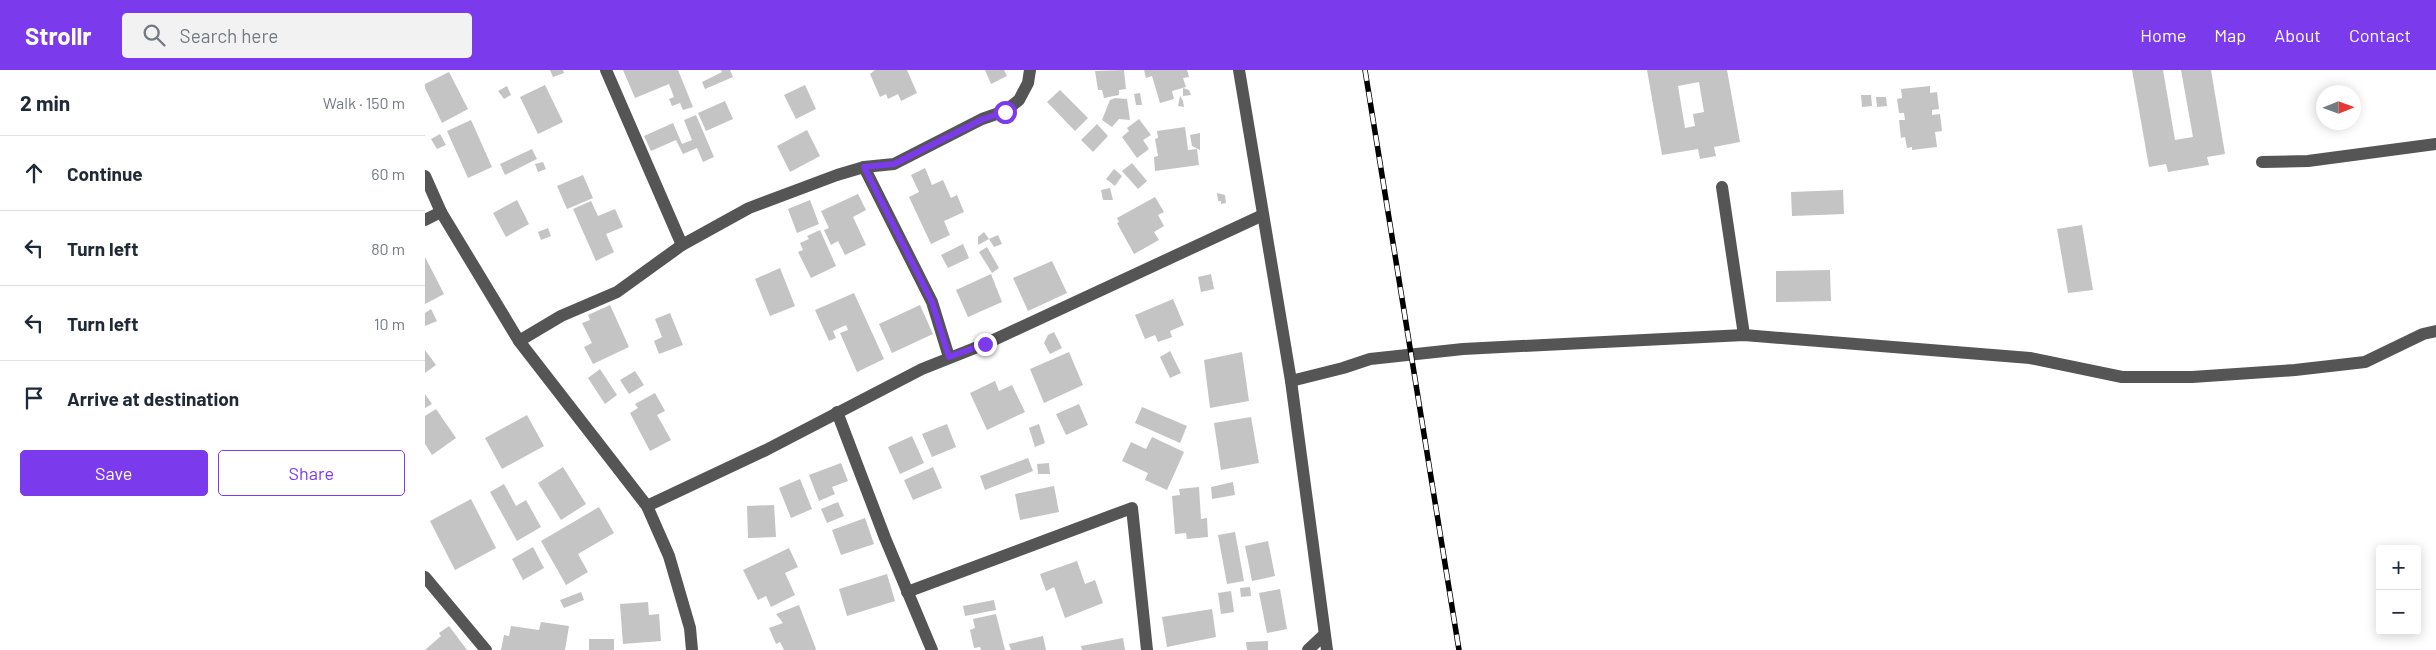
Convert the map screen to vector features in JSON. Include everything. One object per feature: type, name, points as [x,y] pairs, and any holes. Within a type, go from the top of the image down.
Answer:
[{"type":"street","points":[[607,70],[682,245]]},
{"type":"street","points":[[519,342],[561,316],[617,292],[682,245],[749,208],[864,167],[894,164],[983,119],[1005,112],[1019,100],[1029,83],[1030,70]]},
{"type":"street","points":[[1239,70],[1291,381],[1327,650]]},
{"type":"street","points":[[2262,162],[2308,161],[2436,144]]},
{"type":"street","points":[[864,167],[932,302],[949,357]]},
{"type":"street","points":[[425,176],[441,212],[519,342],[647,506],[669,556],[690,628],[692,650]]},
{"type":"street","points":[[1722,187],[1744,335]]},
{"type":"street","points":[[425,220],[441,212]]},
{"type":"street","points":[[647,506],[766,450],[837,412],[949,357],[985,344],[1263,214]]},
{"type":"street","points":[[1291,381],[1370,359],[1463,349],[1744,335],[2030,358],[2122,377],[2172,377],[2295,370],[2365,362],[2423,334],[2436,331]]},
{"type":"street","points":[[837,412],[907,592],[932,650]]},
{"type":"street","points":[[907,592],[1132,508],[1147,650]]},
{"type":"street","points":[[425,577],[485,650]]},
{"type":"street","points":[[1308,650],[1324,635]]},
{"type":"building","points":[[550,70],[563,70],[564,73],[553,77]]},
{"type":"building","points":[[623,70],[678,70],[693,107],[683,110],[680,103],[672,106],[669,99],[674,97],[669,84],[635,98]]},
{"type":"building","points":[[721,70],[730,70],[733,77],[705,89],[702,82],[722,72]]},
{"type":"building","points":[[875,70],[907,70],[917,93],[901,101],[898,94],[888,99],[886,94],[880,97],[870,74]]},
{"type":"building","points":[[985,70],[1004,70],[1007,76],[991,84]]},
{"type":"building","points":[[1124,70],[1126,89],[1119,90],[1119,95],[1104,98],[1102,90],[1098,90],[1095,71]]},
{"type":"building","points":[[1144,70],[1187,70],[1189,77],[1183,78],[1186,87],[1172,91],[1174,99],[1160,103],[1152,76],[1146,78]]},
{"type":"building","points":[[1647,70],[1727,70],[1740,142],[1714,147],[1716,156],[1700,159],[1698,149],[1662,155]],"holes":[[[1699,82],[1704,112],[1693,114],[1695,126],[1685,128],[1678,86]]]},
{"type":"building","points":[[2132,70],[2163,70],[2175,140],[2193,137],[2181,70],[2211,70],[2225,154],[2207,157],[2209,165],[2168,172],[2166,164],[2149,167]]},
{"type":"building","points":[[449,72],[468,109],[442,123],[425,88],[425,84]]},
{"type":"building","points":[[545,85],[563,122],[538,134],[520,97]]},
{"type":"building","points":[[805,85],[816,109],[796,119],[784,95]]},
{"type":"building","points":[[507,86],[511,95],[504,99],[498,91]]},
{"type":"building","points":[[1930,86],[1930,93],[1937,92],[1939,109],[1932,110],[1932,115],[1940,114],[1942,131],[1935,132],[1937,147],[1912,150],[1912,147],[1907,148],[1905,137],[1901,138],[1899,120],[1905,120],[1904,113],[1899,113],[1897,99],[1902,98],[1901,89]]},
{"type":"building","points":[[1183,88],[1189,90],[1191,95],[1183,96]]},
{"type":"building","points":[[1060,90],[1088,118],[1075,131],[1047,102]]},
{"type":"building","points":[[1140,93],[1142,105],[1136,105],[1134,94]]},
{"type":"building","points":[[1861,95],[1871,95],[1872,106],[1862,107]]},
{"type":"building","points":[[1180,96],[1183,101],[1184,107],[1178,106]]},
{"type":"building","points":[[1876,97],[1886,97],[1887,106],[1877,107]]},
{"type":"building","points":[[1115,98],[1127,99],[1130,120],[1119,119],[1112,127],[1102,120],[1110,100]]},
{"type":"building","points":[[725,101],[733,119],[706,131],[698,113]]},
{"type":"building","points":[[696,115],[714,157],[703,162],[697,148],[683,154],[676,140],[651,151],[644,136],[673,123],[682,144],[692,140],[684,120]]},
{"type":"building","points":[[1139,119],[1151,135],[1143,140],[1149,149],[1137,158],[1122,137],[1129,131],[1127,128]]},
{"type":"building","points":[[471,120],[492,167],[468,178],[447,131]]},
{"type":"building","points":[[1097,124],[1108,136],[1093,152],[1081,140]]},
{"type":"building","points":[[1185,127],[1188,150],[1197,149],[1199,165],[1155,171],[1154,157],[1158,156],[1155,139],[1158,138],[1157,131]]},
{"type":"building","points":[[807,130],[820,156],[790,172],[777,146]]},
{"type":"building","points":[[1200,133],[1200,150],[1192,146],[1190,135]]},
{"type":"building","points":[[440,134],[446,145],[437,149],[431,139]]},
{"type":"building","points":[[532,149],[537,159],[505,175],[500,164]]},
{"type":"building","points":[[543,162],[546,169],[538,172],[535,164]]},
{"type":"building","points":[[1132,163],[1147,181],[1138,189],[1122,171]]},
{"type":"building","points":[[925,168],[932,185],[943,180],[951,198],[957,195],[964,212],[944,221],[950,235],[931,244],[909,197],[919,192],[911,175]]},
{"type":"building","points":[[1114,169],[1122,176],[1115,186],[1106,179]]},
{"type":"building","points":[[583,175],[593,198],[567,209],[557,186]]},
{"type":"building","points":[[1110,188],[1113,200],[1103,200],[1101,190]]},
{"type":"building","points":[[1843,190],[1844,214],[1792,216],[1791,192]]},
{"type":"building","points":[[1217,193],[1225,195],[1226,203],[1221,204],[1221,201],[1218,201]]},
{"type":"building","points":[[858,194],[866,210],[853,217],[866,245],[845,255],[838,241],[831,245],[824,230],[829,228],[821,211]]},
{"type":"building","points":[[1155,197],[1164,212],[1158,215],[1164,226],[1154,232],[1159,240],[1134,254],[1117,223],[1119,222],[1117,218]]},
{"type":"building","points":[[517,200],[529,224],[506,237],[493,213]]},
{"type":"building","points":[[810,200],[819,224],[797,233],[788,209]]},
{"type":"building","points":[[591,201],[598,216],[615,209],[623,227],[606,234],[614,252],[596,261],[573,209]]},
{"type":"building","points":[[2082,225],[2093,290],[2068,293],[2057,229]]},
{"type":"building","points":[[548,228],[551,236],[541,240],[538,232]]},
{"type":"building","points":[[820,230],[836,266],[811,278],[798,252],[803,250],[800,243],[809,239],[807,236]]},
{"type":"building","points":[[984,232],[989,239],[978,245],[978,237]]},
{"type":"building","points":[[998,235],[1002,244],[994,247],[989,239]]},
{"type":"building","points":[[963,244],[969,258],[948,268],[941,255]]},
{"type":"building","points":[[987,247],[999,268],[992,273],[979,252]]},
{"type":"building","points":[[425,257],[444,294],[425,304]]},
{"type":"building","points":[[1052,261],[1067,293],[1028,311],[1013,278]]},
{"type":"building","points":[[780,268],[795,306],[770,316],[755,279]]},
{"type":"building","points":[[1830,270],[1831,301],[1776,302],[1776,271]]},
{"type":"building","points":[[991,274],[1002,302],[968,317],[956,290]]},
{"type":"building","points":[[1211,274],[1214,289],[1201,292],[1198,277]]},
{"type":"building","points":[[854,293],[884,359],[857,372],[840,333],[848,330],[846,325],[833,331],[836,338],[829,341],[815,310]]},
{"type":"building","points":[[1173,299],[1184,325],[1170,331],[1172,337],[1158,342],[1155,335],[1145,339],[1135,315]]},
{"type":"building","points":[[610,305],[629,347],[593,364],[584,347],[592,343],[582,323],[590,320],[588,315]]},
{"type":"building","points":[[920,305],[933,334],[892,353],[879,324]]},
{"type":"building","points":[[431,309],[437,321],[425,326],[425,313]]},
{"type":"building","points":[[670,313],[683,345],[659,354],[654,341],[662,337],[655,319]]},
{"type":"building","points":[[1054,332],[1062,348],[1050,354],[1044,343],[1048,335]]},
{"type":"building","points":[[425,350],[436,365],[425,373]]},
{"type":"building","points":[[1170,351],[1181,373],[1170,378],[1160,357]]},
{"type":"building","points":[[1069,352],[1083,385],[1044,403],[1030,369]]},
{"type":"building","points":[[1242,352],[1249,401],[1210,408],[1204,360]]},
{"type":"building","points":[[600,369],[617,395],[605,404],[588,378]]},
{"type":"building","points":[[635,371],[644,385],[629,394],[620,380]]},
{"type":"building","points":[[995,381],[999,391],[1012,385],[1025,412],[987,430],[970,393]]},
{"type":"building","points":[[655,393],[665,411],[657,415],[671,440],[650,451],[630,413],[638,408],[635,404]]},
{"type":"building","points":[[425,394],[432,404],[425,408]]},
{"type":"building","points":[[1079,404],[1088,425],[1066,435],[1056,414]]},
{"type":"building","points":[[1142,407],[1187,426],[1180,443],[1135,423]]},
{"type":"building","points":[[436,409],[456,438],[432,455],[425,444],[425,416]]},
{"type":"building","points":[[527,415],[544,446],[502,469],[485,438]]},
{"type":"building","points":[[1251,417],[1259,463],[1221,470],[1214,423]]},
{"type":"building","points":[[947,424],[956,447],[932,457],[922,434]]},
{"type":"building","points":[[1039,424],[1045,443],[1035,447],[1029,428]]},
{"type":"building","points":[[912,436],[924,463],[900,474],[888,447]]},
{"type":"building","points":[[1152,437],[1184,452],[1167,490],[1145,480],[1148,473],[1122,461],[1131,442],[1146,449]]},
{"type":"building","points":[[1028,458],[1033,471],[985,490],[980,476]]},
{"type":"building","points":[[841,463],[848,481],[832,487],[835,494],[819,501],[809,475]]},
{"type":"building","points":[[1049,463],[1050,474],[1038,474],[1037,464]]},
{"type":"building","points":[[563,467],[586,504],[561,520],[538,483]]},
{"type":"building","points":[[933,467],[942,488],[913,500],[904,480]]},
{"type":"building","points":[[800,479],[812,509],[791,518],[779,488]]},
{"type":"building","points":[[1233,482],[1235,495],[1212,499],[1211,487]]},
{"type":"building","points":[[504,484],[516,506],[526,500],[541,527],[517,541],[490,492]]},
{"type":"building","points":[[1054,486],[1059,512],[1020,520],[1015,494]]},
{"type":"building","points":[[1199,487],[1201,519],[1207,518],[1208,537],[1187,539],[1186,533],[1175,534],[1172,496],[1180,495],[1179,489]]},
{"type":"building","points":[[471,499],[496,548],[455,570],[430,521]]},
{"type":"building","points":[[838,502],[844,516],[827,523],[821,509]]},
{"type":"building","points":[[774,505],[776,537],[748,538],[747,506]]},
{"type":"building","points":[[599,507],[614,533],[578,554],[588,572],[566,585],[541,541]]},
{"type":"building","points":[[865,518],[874,544],[841,555],[832,530]]},
{"type":"building","points":[[1235,532],[1244,581],[1227,584],[1218,535]]},
{"type":"building","points":[[1268,541],[1275,576],[1252,581],[1245,546]]},
{"type":"building","points":[[533,547],[544,568],[523,580],[512,559]]},
{"type":"building","points":[[789,548],[798,567],[785,573],[795,595],[771,607],[766,596],[758,600],[743,570]]},
{"type":"building","points":[[1077,561],[1085,584],[1095,580],[1103,603],[1065,618],[1054,587],[1046,591],[1040,574]]},
{"type":"building","points":[[887,574],[895,601],[847,616],[839,589]]},
{"type":"building","points":[[1250,587],[1251,596],[1241,597],[1240,588]]},
{"type":"building","points":[[1280,589],[1287,629],[1267,633],[1259,593]]},
{"type":"building","points":[[1231,591],[1234,612],[1221,614],[1218,593]]},
{"type":"building","points":[[581,592],[584,600],[564,608],[560,600]]},
{"type":"building","points":[[994,600],[996,610],[965,616],[963,606]]},
{"type":"building","points":[[648,602],[649,615],[659,614],[661,641],[623,644],[620,604]]},
{"type":"building","points":[[799,605],[815,650],[784,650],[780,642],[776,644],[769,628],[783,623],[776,614]]},
{"type":"building","points":[[1212,609],[1216,637],[1167,647],[1162,617]]},
{"type":"building","points":[[996,614],[1005,650],[981,650],[980,647],[974,648],[970,630],[975,628],[973,619]]},
{"type":"building","points":[[541,622],[569,626],[565,650],[501,650],[504,635],[509,636],[511,626],[539,630]]},
{"type":"building","points":[[449,626],[467,650],[425,650],[441,636],[439,633]]},
{"type":"building","points":[[1043,636],[1046,650],[1011,650],[1009,644]]},
{"type":"building","points":[[1123,638],[1125,650],[1082,650],[1081,646]]},
{"type":"building","points":[[589,639],[614,639],[614,650],[589,650]]},
{"type":"building","points":[[1268,641],[1268,650],[1247,650],[1246,642]]},
{"type":"railway","points":[[1365,70],[1459,650]]},
{"type":"route","points":[[985,344],[949,357],[932,302],[914,264],[889,220],[864,167],[894,164],[983,119],[1005,112]]}]
